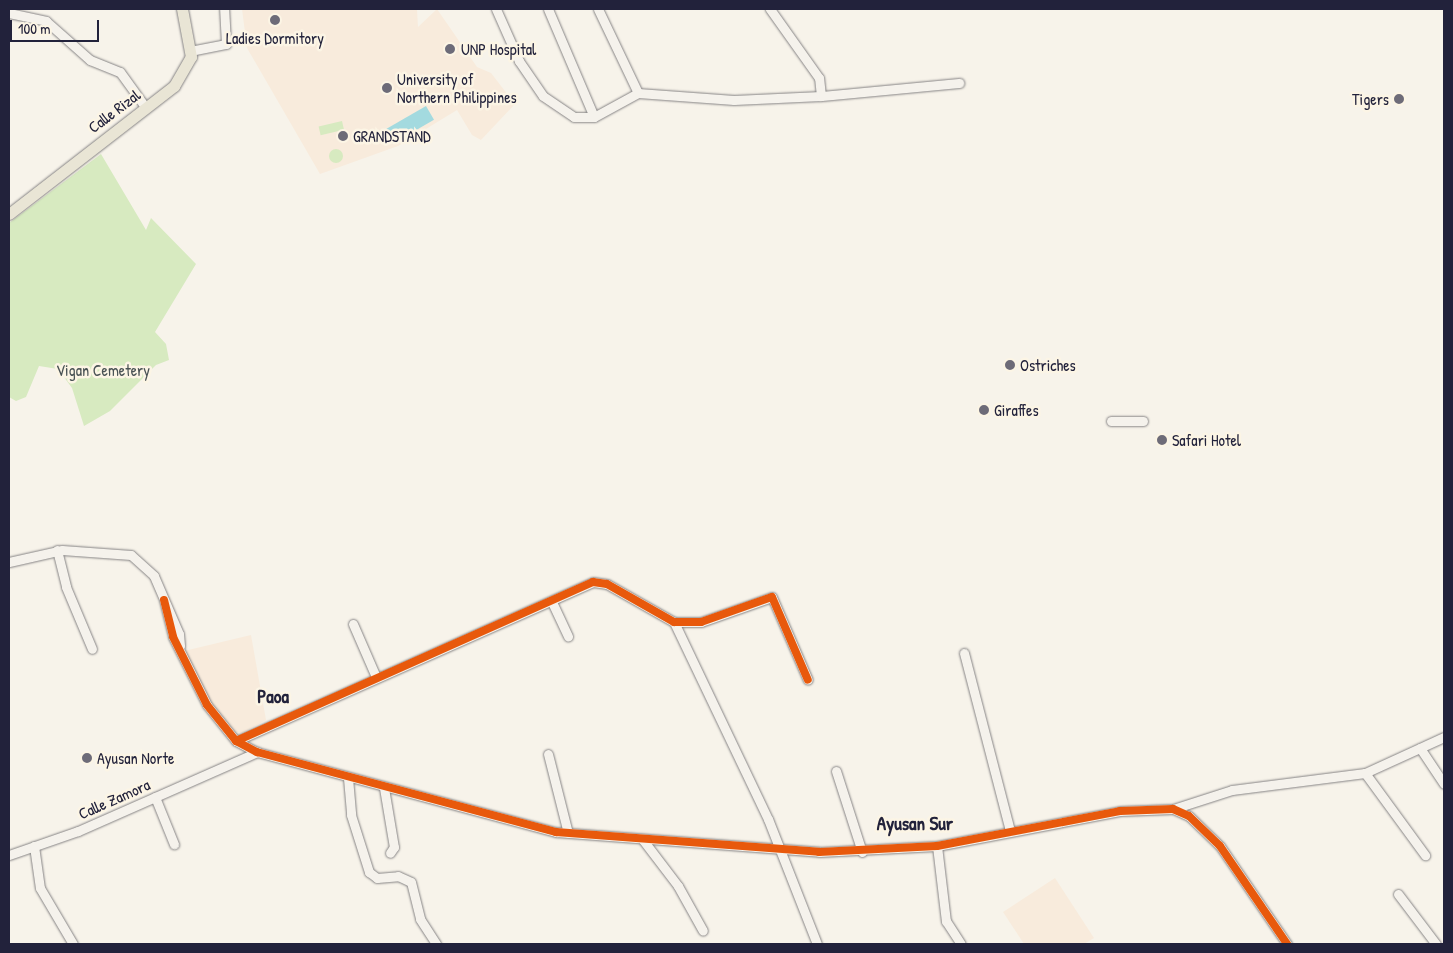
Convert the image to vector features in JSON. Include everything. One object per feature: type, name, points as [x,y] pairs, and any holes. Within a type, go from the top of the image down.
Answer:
[{"type":"main road","points":[[182,9],[190,51]]},
{"type":"main road","name":"Calle Rizal","points":[[9,214],[146,108],[185,71],[190,51]]},
{"type":"street","points":[[190,51],[226,44],[224,9]]},
{"type":"street","points":[[497,9],[519,61],[543,96],[574,117],[594,117],[638,93],[734,100],[821,96],[959,83]]},
{"type":"street","points":[[548,9],[594,117]]},
{"type":"street","points":[[598,9],[638,93]]},
{"type":"street","points":[[770,9],[819,78],[821,96]]},
{"type":"street","points":[[9,13],[46,21],[90,60],[120,72],[146,108]]},
{"type":"street","points":[[1111,421],[1143,421]]},
{"type":"street","points":[[9,562],[57,550],[131,556],[154,576],[180,649],[207,705],[236,740],[257,752],[384,788],[568,834],[780,849],[862,852],[937,846],[1129,809],[1173,809],[1232,790],[1365,772],[1444,737]]},
{"type":"street","points":[[57,550],[66,587],[92,648]]},
{"type":"street","points":[[236,740],[376,677],[552,602],[583,585],[598,582],[674,622],[701,622],[772,597],[808,680]]},
{"type":"street","points":[[552,602],[568,637]]},
{"type":"street","points":[[674,622],[780,849],[817,944]]},
{"type":"street","points":[[353,624],[376,677]]},
{"type":"street","points":[[964,653],[1010,831]]},
{"type":"street","points":[[1420,748],[1444,784]]},
{"type":"street","name":"Calle Zamora","points":[[9,855],[155,797],[257,752]]},
{"type":"street","points":[[548,754],[568,834]]},
{"type":"street","points":[[836,771],[862,852]]},
{"type":"street","points":[[1365,772],[1425,855]]},
{"type":"street","points":[[348,778],[351,816],[369,872],[377,878],[398,876],[411,882],[420,919],[436,944]]},
{"type":"street","points":[[384,788],[394,847],[390,854]]},
{"type":"street","points":[[155,797],[174,844]]},
{"type":"street","points":[[1173,809],[1189,816],[1220,846],[1287,944]]},
{"type":"street","points":[[643,840],[678,886],[702,931]]},
{"type":"street","points":[[34,846],[40,888],[74,944]]},
{"type":"street","points":[[937,846],[946,921],[961,944]]},
{"type":"street","points":[[1398,894],[1436,944]]},
{"type":"street","points":[[1441,944],[1444,941]]},
{"type":"shaded area","name":"University of Northern Philippines","points":[[242,9],[417,9],[418,27],[437,9],[477,67],[491,73],[515,104],[481,140],[472,135],[457,110],[398,146],[320,174],[247,48]]},
{"type":"shaded area","points":[[251,635],[266,720],[242,733],[228,730],[210,707],[184,651]]},
{"type":"shaded area","points":[[1055,878],[1094,938],[1084,944],[1024,944],[1003,912]]},
{"type":"green space","points":[[342,121],[344,130],[321,135],[319,126]]},
{"type":"green space","points":[[333,149],[339,149],[343,156],[339,163],[333,163],[329,159],[329,153]]},
{"type":"green space","name":"Vigan Cemetery","points":[[101,154],[146,230],[151,218],[196,264],[155,332],[166,344],[169,360],[156,365],[110,411],[84,426],[72,388],[58,369],[39,366],[26,397],[16,401],[9,397],[9,223]]},
{"type":"water","points":[[426,106],[434,120],[392,144],[384,130]]},
{"type":"cycle path","points":[[236,741],[593,582],[607,584],[674,622],[701,622],[772,597],[808,680]]},
{"type":"cycle path","points":[[164,600],[173,637],[207,705],[236,741],[257,752],[556,832],[819,852],[937,846],[1120,811],[1173,809],[1189,816],[1220,846],[1287,944]]},
{"type":"place","name":"Ladies Dormitory","points":[[275,20]]},
{"type":"place","name":"UNP Hospital","points":[[450,49]]},
{"type":"place","name":"University of Northern Philippines","points":[[387,88]]},
{"type":"place","name":"Tigers","points":[[1399,99]]},
{"type":"place","name":"GRANDSTAND","points":[[343,136]]},
{"type":"place","name":"Ostriches","points":[[1010,365]]},
{"type":"place","name":"Giraffes","points":[[984,410]]},
{"type":"place","name":"Safari Hotel","points":[[1162,440]]},
{"type":"place","name":"Ayusan Norte","points":[[87,758]]},
{"type":"district","name":"Paoa","points":[[273,697]]},
{"type":"district","name":"Ayusan Sur","points":[[915,824]]}]
